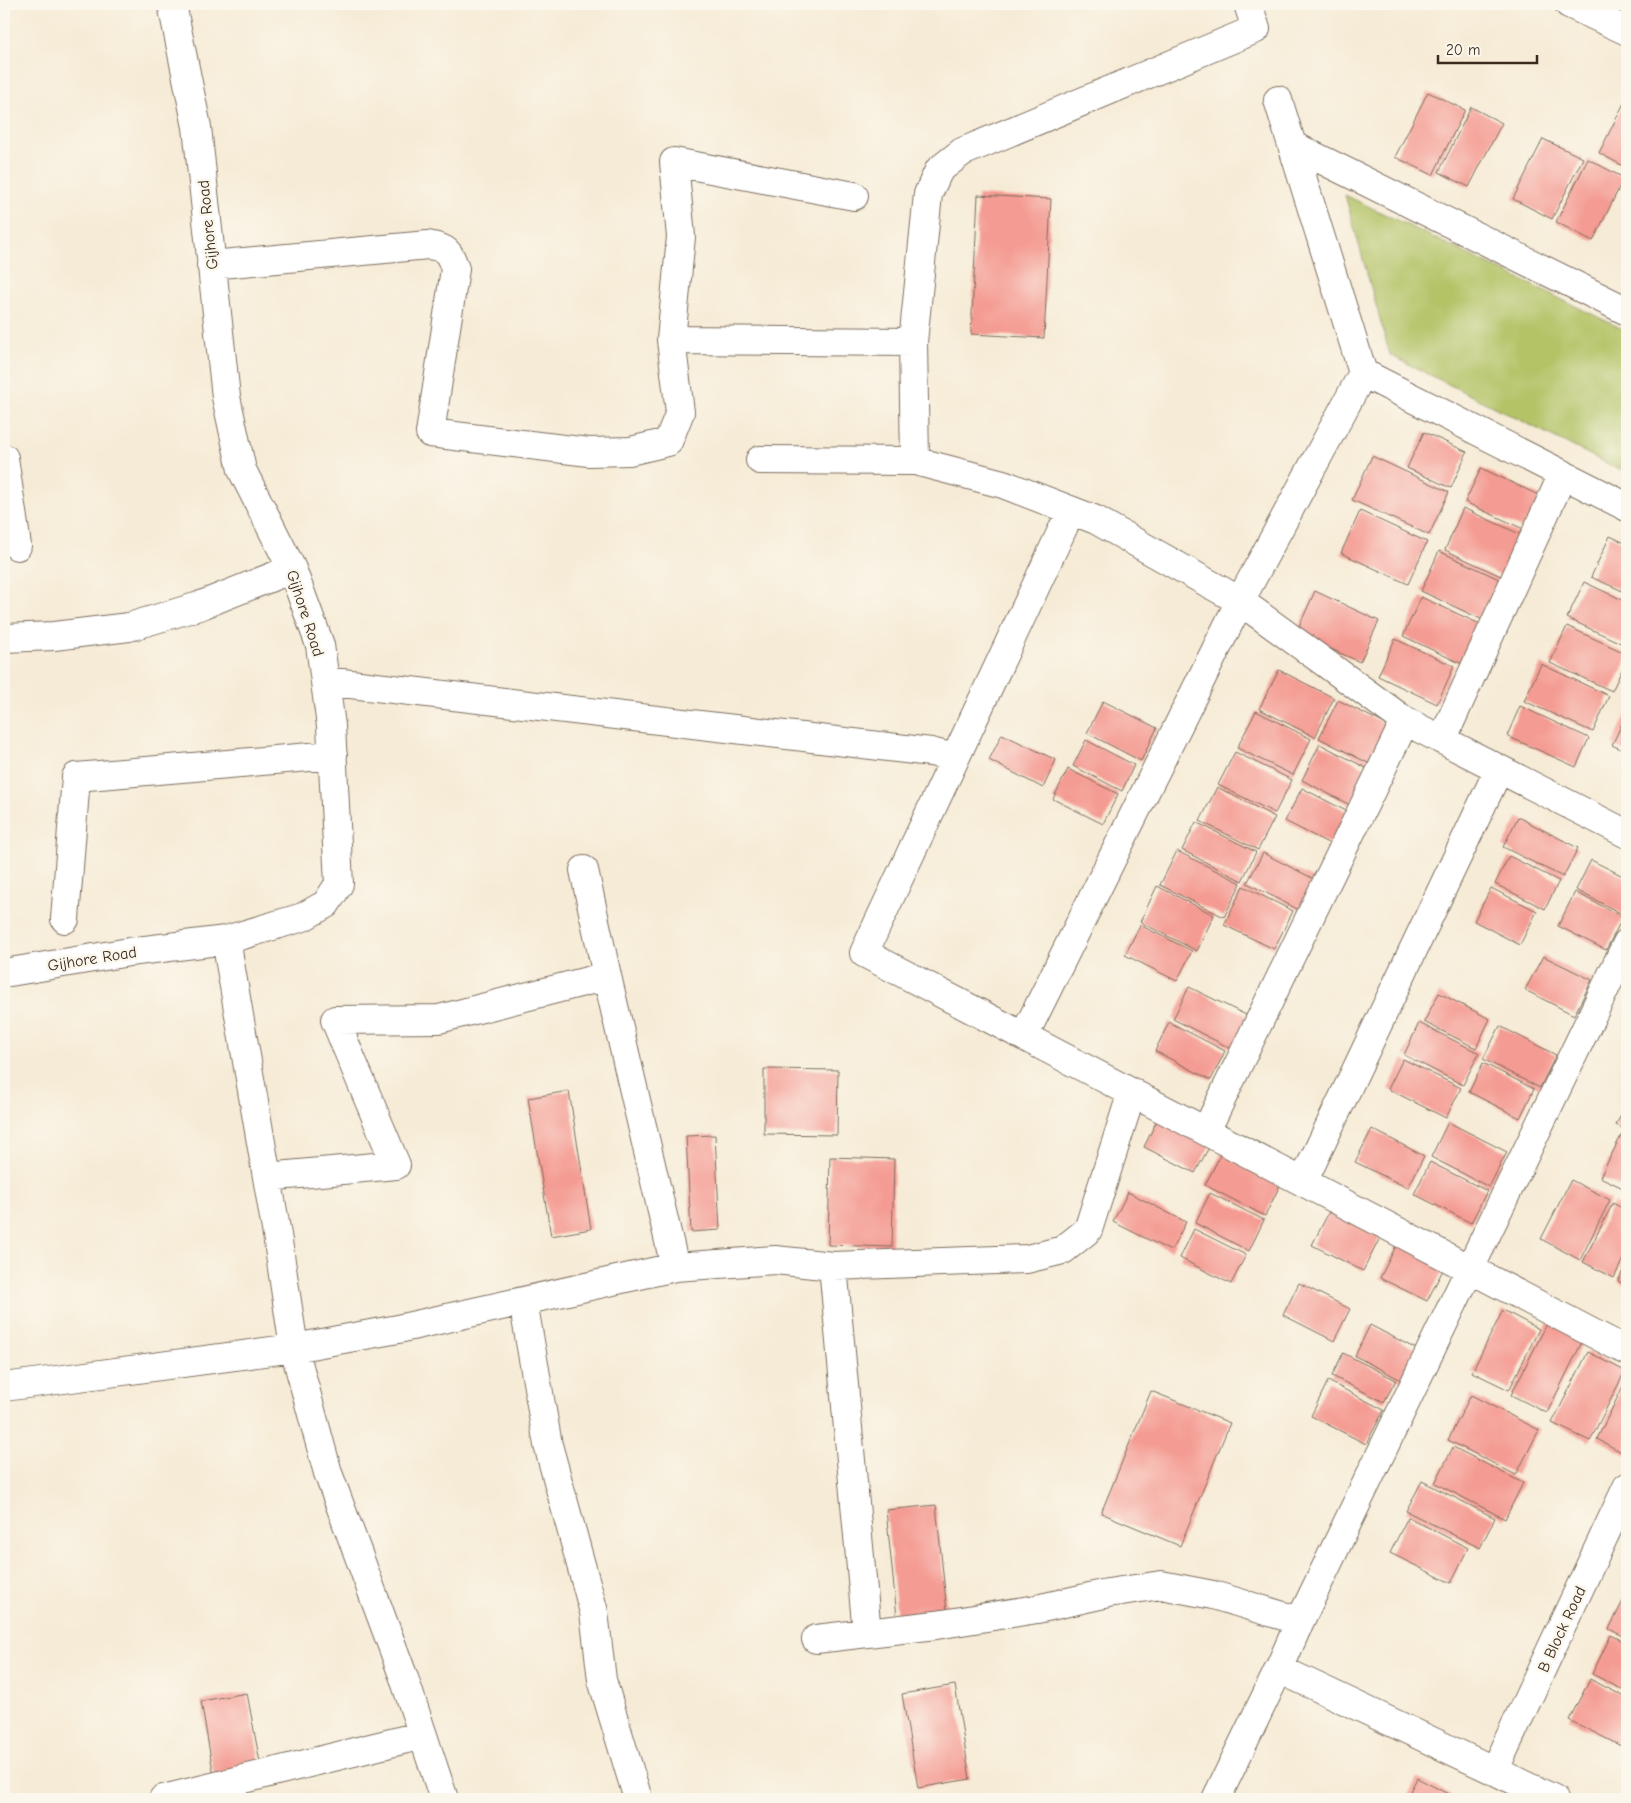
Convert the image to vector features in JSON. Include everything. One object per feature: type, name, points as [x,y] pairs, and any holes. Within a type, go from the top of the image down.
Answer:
[{"type":"street","name":"Gijhore Road","points":[[4,973],[128,952],[226,940],[303,917],[326,904],[339,884],[331,726],[320,645],[292,569],[242,470],[226,397],[196,127],[172,4]]},
{"type":"street","points":[[915,461],[913,342],[928,194],[939,170],[962,152],[1256,29],[1248,4]]},
{"type":"street","points":[[1569,4],[1627,31]]},
{"type":"street","points":[[1024,1036],[1240,601],[1363,374],[1278,100]]},
{"type":"street","points":[[1292,145],[1627,311]]},
{"type":"street","points":[[211,265],[428,245],[442,247],[450,255],[454,269],[430,433],[589,452],[630,451],[668,442],[680,412],[671,340],[681,237],[674,162],[854,196]]},
{"type":"street","points":[[671,340],[913,342]]},
{"type":"street","points":[[1363,374],[1627,507]]},
{"type":"street","points":[[4,458],[17,546]]},
{"type":"street","points":[[760,460],[915,461],[1003,484],[1096,520],[1240,601],[1405,721],[1627,834]]},
{"type":"street","points":[[1442,740],[1562,474]]},
{"type":"street","points":[[1072,511],[864,953],[1627,1350]]},
{"type":"street","points":[[4,638],[54,636],[129,627],[199,606],[292,569]]},
{"type":"street","points":[[325,681],[931,752],[955,758]]},
{"type":"street","points":[[1206,1131],[1405,721]]},
{"type":"street","points":[[65,920],[76,777],[333,755]]},
{"type":"street","points":[[1303,1182],[1499,769]]},
{"type":"street","points":[[584,870],[675,1267]]},
{"type":"street","points":[[226,940],[294,1348],[328,1473],[401,1669],[444,1799]]},
{"type":"street","points":[[1216,1799],[1627,943]]},
{"type":"street","points":[[267,1178],[396,1165],[335,1020],[440,1019],[607,976]]},
{"type":"street","points":[[4,1387],[294,1348],[398,1329],[675,1267],[775,1260],[833,1266],[1028,1259],[1063,1250],[1088,1230],[1132,1092]]},
{"type":"street","points":[[833,1266],[867,1633]]},
{"type":"street","points":[[523,1302],[548,1446],[594,1612],[602,1680],[638,1799]]},
{"type":"street","name":"B Block Road","points":[[1494,1771],[1627,1488]]},
{"type":"street","points":[[816,1639],[936,1626],[1028,1611],[1108,1593],[1161,1585],[1213,1595],[1300,1621]]},
{"type":"street","points":[[1279,1669],[1554,1799]]},
{"type":"street","points":[[163,1799],[423,1736]]},
{"type":"green space","points":[[1345,195],[1627,331],[1627,456],[1620,470],[1390,355]]},
{"type":"building","points":[[1428,92],[1465,110],[1433,175],[1395,157]]},
{"type":"building","points":[[1627,97],[1627,168],[1599,153]]},
{"type":"building","points":[[1471,107],[1502,123],[1469,187],[1439,172]]},
{"type":"building","points":[[1543,139],[1583,158],[1552,219],[1513,199]]},
{"type":"building","points":[[1588,159],[1624,178],[1593,241],[1556,222]]},
{"type":"building","points":[[978,195],[1051,199],[1044,338],[971,334]]},
{"type":"building","points":[[1424,432],[1467,452],[1451,488],[1407,468]]},
{"type":"building","points":[[1372,456],[1449,492],[1429,535],[1352,500]]},
{"type":"building","points":[[1481,468],[1547,499],[1532,533],[1465,502]]},
{"type":"building","points":[[1463,508],[1524,536],[1505,578],[1445,550]]},
{"type":"building","points":[[1360,511],[1427,542],[1408,584],[1341,553]]},
{"type":"building","points":[[1610,536],[1627,544],[1627,593],[1591,577]]},
{"type":"building","points":[[1439,551],[1501,580],[1483,620],[1421,591]]},
{"type":"building","points":[[1584,582],[1627,602],[1627,646],[1567,618]]},
{"type":"building","points":[[1315,591],[1379,621],[1360,662],[1296,633]]},
{"type":"building","points":[[1421,597],[1480,624],[1462,664],[1403,636]]},
{"type":"building","points":[[1567,626],[1627,654],[1627,659],[1612,691],[1550,663]]},
{"type":"building","points":[[1395,639],[1454,666],[1437,704],[1378,676]]},
{"type":"building","points":[[1541,664],[1609,696],[1593,732],[1524,701]]},
{"type":"building","points":[[1279,670],[1334,698],[1315,737],[1259,709]]},
{"type":"building","points":[[1338,700],[1391,727],[1372,765],[1319,738]]},
{"type":"building","points":[[1103,701],[1157,728],[1141,761],[1087,733]]},
{"type":"building","points":[[1520,706],[1589,738],[1576,767],[1507,736]]},
{"type":"building","points":[[1256,711],[1311,739],[1293,775],[1237,748]]},
{"type":"building","points":[[1627,713],[1627,752],[1612,745]]},
{"type":"building","points":[[1002,734],[1056,760],[1043,788],[989,760]]},
{"type":"building","points":[[1086,740],[1134,765],[1122,791],[1073,766]]},
{"type":"building","points":[[1320,744],[1368,769],[1350,805],[1302,780]]},
{"type":"building","points":[[1235,752],[1292,780],[1275,813],[1218,785]]},
{"type":"building","points":[[1068,769],[1118,794],[1103,824],[1053,799]]},
{"type":"building","points":[[1217,787],[1275,817],[1258,850],[1200,821]]},
{"type":"building","points":[[1302,788],[1348,812],[1332,845],[1285,821]]},
{"type":"building","points":[[1518,817],[1578,848],[1563,877],[1503,847]]},
{"type":"building","points":[[1196,822],[1256,852],[1242,881],[1182,850]]},
{"type":"building","points":[[1177,851],[1241,883],[1224,917],[1160,885]]},
{"type":"building","points":[[1263,853],[1314,879],[1299,910],[1247,883]]},
{"type":"building","points":[[1509,856],[1559,881],[1545,909],[1495,884]]},
{"type":"building","points":[[1591,860],[1627,878],[1627,908],[1624,915],[1576,890]]},
{"type":"building","points":[[1157,886],[1214,915],[1197,951],[1140,922]]},
{"type":"building","points":[[1243,886],[1293,911],[1274,949],[1224,925]]},
{"type":"building","points":[[1491,888],[1537,911],[1520,945],[1474,921]]},
{"type":"building","points":[[1575,892],[1623,917],[1606,950],[1558,926]]},
{"type":"building","points":[[1140,925],[1192,951],[1177,981],[1125,955]]},
{"type":"building","points":[[1543,956],[1592,980],[1574,1015],[1525,990]]},
{"type":"building","points":[[1189,987],[1248,1016],[1232,1049],[1173,1019]]},
{"type":"building","points":[[1439,993],[1490,1019],[1476,1048],[1424,1022]]},
{"type":"building","points":[[1169,1022],[1225,1051],[1211,1080],[1155,1051]]},
{"type":"building","points":[[1419,1023],[1479,1053],[1463,1085],[1404,1055]]},
{"type":"building","points":[[1500,1026],[1556,1055],[1540,1088],[1483,1059]]},
{"type":"building","points":[[1403,1059],[1461,1088],[1446,1118],[1388,1089]]},
{"type":"building","points":[[1483,1063],[1534,1089],[1520,1118],[1469,1092]]},
{"type":"building","points":[[764,1069],[838,1070],[837,1135],[764,1134]]},
{"type":"building","points":[[569,1091],[591,1229],[551,1236],[528,1098]]},
{"type":"building","points":[[1627,1103],[1627,1130],[1616,1125]]},
{"type":"building","points":[[1160,1114],[1213,1140],[1195,1173],[1144,1147]]},
{"type":"building","points":[[1448,1122],[1507,1152],[1489,1187],[1431,1157]]},
{"type":"building","points":[[1372,1129],[1424,1156],[1408,1188],[1355,1162]]},
{"type":"building","points":[[1622,1134],[1627,1137],[1627,1190],[1600,1177]]},
{"type":"building","points":[[715,1135],[720,1230],[691,1232],[686,1136]]},
{"type":"building","points":[[1223,1150],[1282,1181],[1265,1216],[1205,1185]]},
{"type":"building","points":[[830,1157],[894,1159],[892,1247],[828,1245]]},
{"type":"building","points":[[1430,1162],[1487,1191],[1471,1223],[1414,1194]]},
{"type":"building","points":[[1571,1180],[1610,1200],[1580,1260],[1541,1239]]},
{"type":"building","points":[[1128,1192],[1186,1222],[1171,1251],[1113,1222]]},
{"type":"building","points":[[1210,1193],[1264,1220],[1249,1251],[1195,1223]]},
{"type":"building","points":[[1613,1203],[1627,1211],[1627,1251],[1614,1278],[1583,1262]]},
{"type":"building","points":[[1331,1208],[1382,1234],[1363,1271],[1312,1245]]},
{"type":"building","points":[[1194,1229],[1246,1255],[1231,1284],[1180,1258]]},
{"type":"building","points":[[1397,1244],[1444,1268],[1427,1301],[1380,1278]]},
{"type":"building","points":[[1627,1262],[1627,1286],[1618,1281]]},
{"type":"building","points":[[1299,1283],[1350,1309],[1334,1341],[1283,1315]]},
{"type":"building","points":[[1503,1310],[1539,1329],[1509,1390],[1472,1372]]},
{"type":"building","points":[[1550,1318],[1585,1336],[1547,1413],[1511,1395]]},
{"type":"building","points":[[1370,1325],[1420,1351],[1405,1382],[1355,1356]]},
{"type":"building","points":[[1588,1352],[1625,1371],[1590,1441],[1552,1423]]},
{"type":"building","points":[[1343,1353],[1396,1380],[1384,1402],[1332,1376]]},
{"type":"building","points":[[1627,1378],[1627,1455],[1597,1439]]},
{"type":"building","points":[[1328,1381],[1384,1410],[1366,1444],[1311,1416]]},
{"type":"building","points":[[1151,1391],[1230,1423],[1180,1546],[1101,1513]]},
{"type":"building","points":[[1471,1395],[1539,1430],[1516,1475],[1448,1440]]},
{"type":"building","points":[[1453,1447],[1523,1483],[1505,1519],[1435,1483]]},
{"type":"building","points":[[1422,1481],[1495,1518],[1480,1548],[1406,1511]]},
{"type":"building","points":[[936,1505],[947,1612],[897,1617],[886,1510]]},
{"type":"building","points":[[1408,1517],[1468,1548],[1451,1583],[1390,1553]]},
{"type":"building","points":[[1627,1593],[1627,1638],[1609,1629]]},
{"type":"building","points":[[1611,1635],[1627,1643],[1627,1692],[1592,1674]]},
{"type":"building","points":[[1590,1679],[1627,1698],[1627,1749],[1569,1720]]},
{"type":"building","points":[[955,1685],[970,1779],[918,1788],[902,1694]]},
{"type":"building","points":[[247,1693],[261,1768],[214,1777],[201,1701]]},
{"type":"building","points":[[1417,1778],[1458,1799],[1406,1799]]}]
